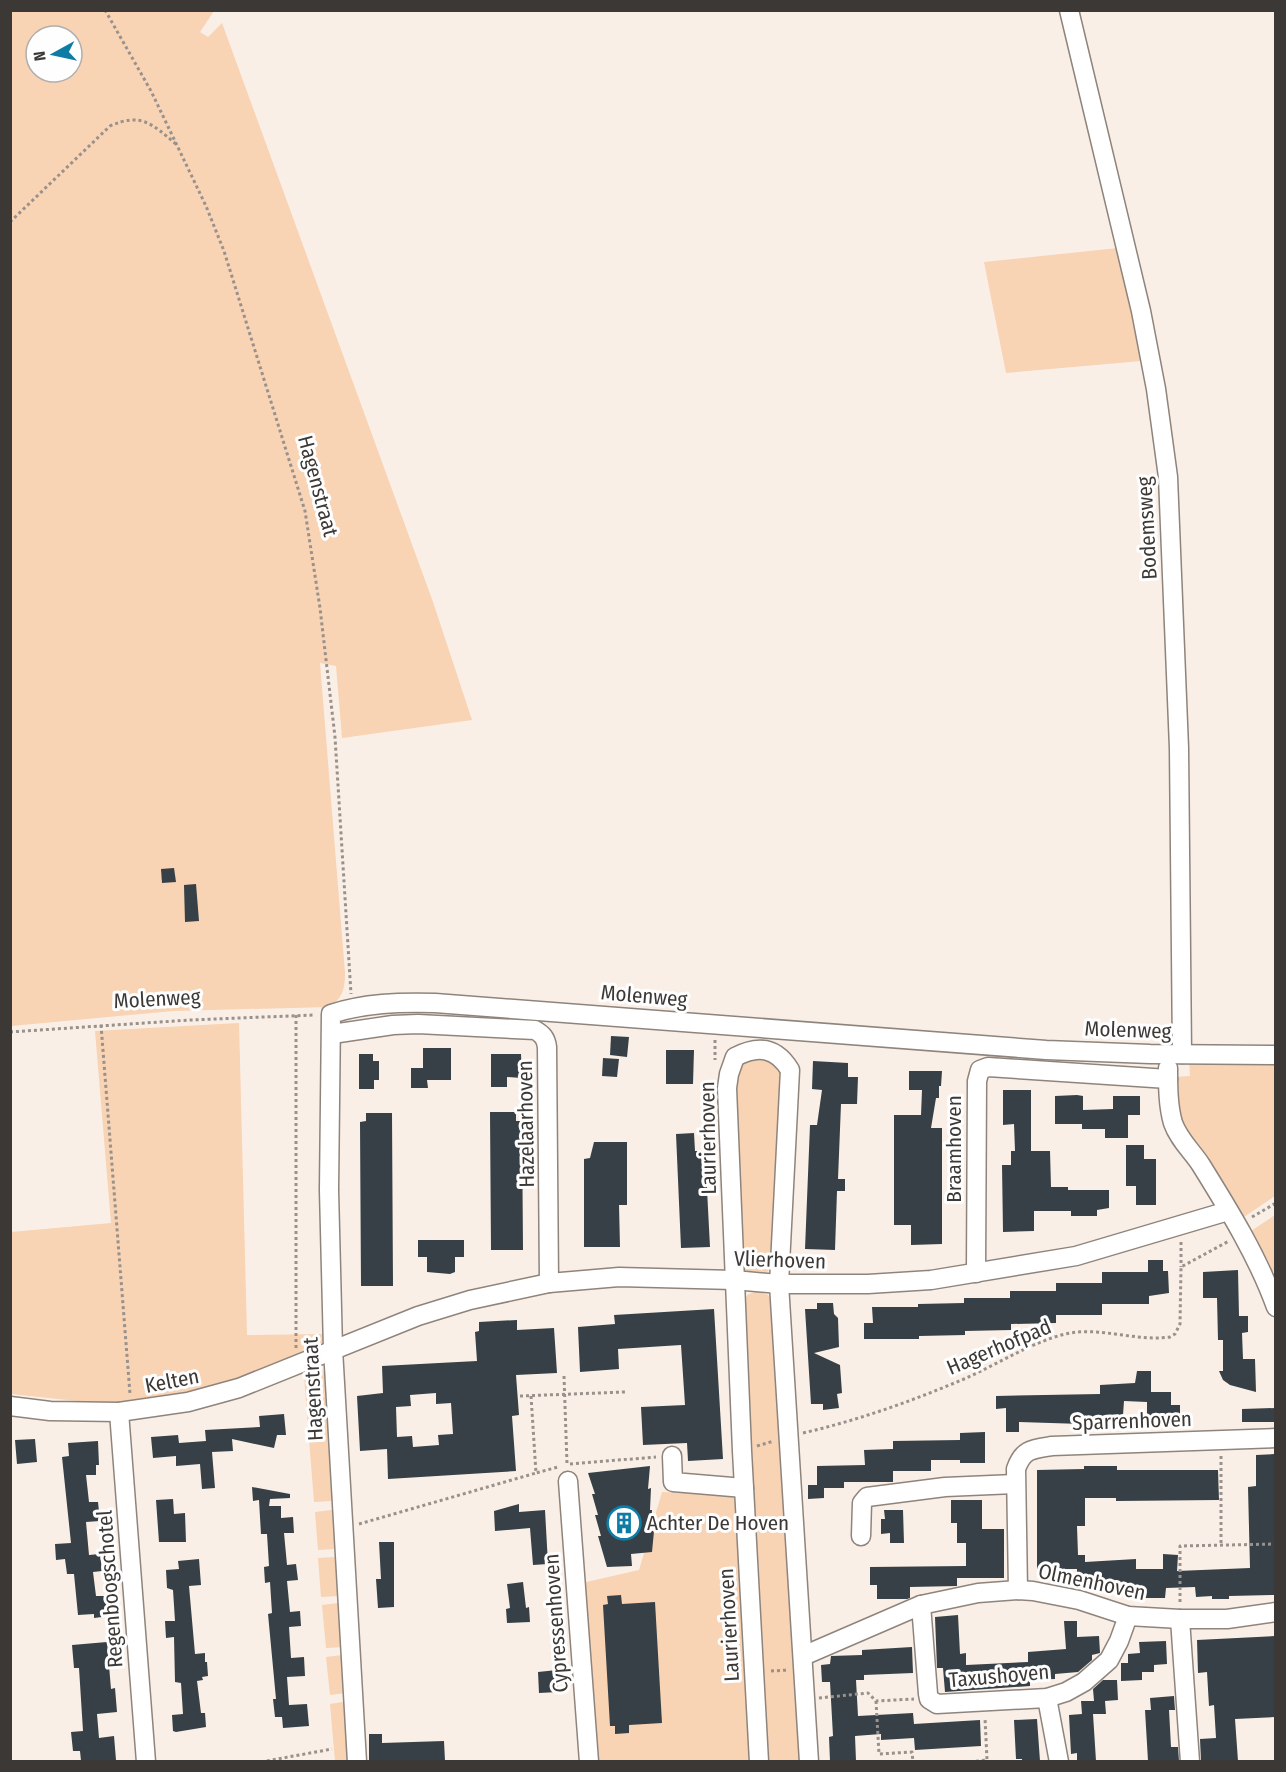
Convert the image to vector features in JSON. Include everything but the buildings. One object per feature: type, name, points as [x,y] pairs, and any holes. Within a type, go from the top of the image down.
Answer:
[{"type":"street","name":"Bodemsweg","points":[[1069,10],[1141,311],[1156,389],[1167,467],[1179,772],[1175,1054],[1168,1079],[1170,1104],[1177,1131],[1200,1164],[1262,1271],[1275,1307]]},
{"type":"street","name":"Molenweg","points":[[331,1014],[351,1007],[381,1003],[458,1004],[1046,1050],[1275,1055]]},
{"type":"street","name":"Hagenstraat","points":[[331,1014],[329,1190],[333,1349],[357,1761]]},
{"type":"street","name":"Hazelaarhoven","points":[[332,1034],[393,1025],[428,1024],[535,1030],[541,1034],[546,1040],[547,1047],[549,1282]]},
{"type":"street","name":"Laurierhoven","points":[[759,1761],[742,1451],[727,1088],[735,1057],[750,1049],[768,1050],[783,1058],[790,1070],[779,1284],[809,1761]]},
{"type":"street","name":"Braamhoven","points":[[976,1274],[976,1081],[980,1070],[988,1067],[1168,1079]]},
{"type":"street","name":"Vlierhoven","points":[[333,1349],[418,1316],[480,1297],[549,1282],[620,1277],[735,1280],[779,1284],[868,1284],[931,1280],[1076,1256],[1228,1211]]},
{"type":"street","name":"Kelten","points":[[10,1406],[60,1411],[125,1412],[188,1402],[220,1394],[333,1349]]},
{"type":"street","name":"Regenboogschotel","points":[[125,1412],[146,1761]]},
{"type":"street","name":"Sparrenhoven","points":[[1018,1590],[1015,1484],[1016,1470],[1022,1456],[1036,1449],[1052,1446],[1275,1438]]},
{"type":"street","points":[[672,1456],[673,1482],[744,1488]]},
{"type":"street","name":"Cypressenhoven","points":[[567,1473],[589,1761]]},
{"type":"street","points":[[861,1536],[862,1503],[867,1497],[945,1487],[1015,1484]]},
{"type":"street","name":"Olmenhoven","points":[[803,1663],[921,1605],[978,1593],[1018,1590],[1063,1596],[1128,1616],[1227,1619],[1275,1612]]},
{"type":"street","name":"Taxushoven","points":[[921,1605],[929,1699],[937,1704],[1047,1698],[1066,1692],[1084,1682],[1109,1660],[1128,1616]]},
{"type":"street","points":[[1180,1619],[1190,1761]]},
{"type":"street","points":[[1047,1698],[1059,1761]]},
{"type":"path","name":"Hagenstraat","points":[[105,10],[151,91],[207,206],[224,251],[260,372],[298,484],[312,546],[335,737],[351,1007]]},
{"type":"path","points":[[10,222],[110,126],[131,119],[142,120],[154,126],[177,146]]},
{"type":"path","name":"Molenweg","points":[[10,1032],[101,1025],[331,1014]]},
{"type":"path","points":[[296,1015],[296,1350]]},
{"type":"path","points":[[101,1025],[125,1412]]},
{"type":"path","points":[[1240,1232],[1245,1222],[1275,1203]]},
{"type":"path","name":"Hagerhofpad","points":[[742,1451],[871,1414],[965,1378],[1047,1340],[1068,1334],[1090,1332],[1170,1337],[1175,1334],[1180,1324],[1181,1267],[1240,1232]]},
{"type":"path","points":[[564,1376],[567,1473]]},
{"type":"path","points":[[520,1396],[625,1392]]},
{"type":"path","points":[[531,1396],[536,1473]]},
{"type":"path","points":[[1221,1441],[1221,1545]]},
{"type":"path","points":[[344,1529],[536,1473],[567,1473],[672,1456]]},
{"type":"path","points":[[1180,1619],[1180,1546],[1275,1544]]},
{"type":"path","points":[[754,1672],[803,1663]]},
{"type":"path","points":[[806,1699],[868,1693],[876,1701],[879,1754],[912,1752],[913,1761]]},
{"type":"path","points":[[876,1701],[929,1699]]},
{"type":"path","points":[[970,1761],[987,1760],[984,1702]]},
{"type":"path","points":[[261,1761],[332,1749]]},
{"type":"shaded area","points":[[11,11],[214,11],[200,32],[208,37],[222,23],[433,602],[472,720],[342,738],[336,666],[320,663],[345,973],[342,992],[329,1007],[173,1011],[11,1026]]},
{"type":"shaded area","points":[[1118,248],[1133,309],[1141,361],[1006,373],[984,262]]},
{"type":"shaded area","points":[[239,1023],[247,1335],[324,1334],[324,1342],[228,1384],[191,1391],[105,1404],[11,1394],[11,1232],[111,1223],[95,1031]]},
{"type":"shaded area","points":[[755,1057],[771,1063],[782,1077],[775,1264],[763,1276],[746,1271],[742,1264],[733,1075],[737,1066]]},
{"type":"shaded area","points":[[1189,1059],[1275,1062],[1275,1196],[1241,1219],[1178,1118],[1174,1077],[1190,1076]]},
{"type":"shaded area","points":[[1275,1215],[1275,1271],[1268,1273],[1248,1233]]},
{"type":"shaded area","points":[[757,1291],[768,1295],[774,1304],[803,1761],[766,1761],[743,1306],[747,1295]]},
{"type":"shaded area","points":[[310,1368],[320,1368],[328,1376],[335,1499],[331,1501],[314,1502],[304,1376]]},
{"type":"shaded area","points":[[662,1492],[736,1495],[751,1761],[599,1761],[582,1583],[639,1570]]},
{"type":"shaded area","points":[[334,1510],[338,1546],[335,1549],[318,1550],[315,1512]]},
{"type":"shaded area","points":[[318,1558],[338,1558],[341,1594],[321,1597]]},
{"type":"shaded area","points":[[341,1604],[343,1647],[326,1648],[322,1605]]},
{"type":"shaded area","points":[[342,1655],[345,1693],[330,1695],[326,1657]]},
{"type":"shaded area","points":[[342,1702],[346,1704],[350,1761],[335,1761],[330,1704]]},
{"type":"place","name":"Achter De Hoven","points":[[624,1523]]}]
